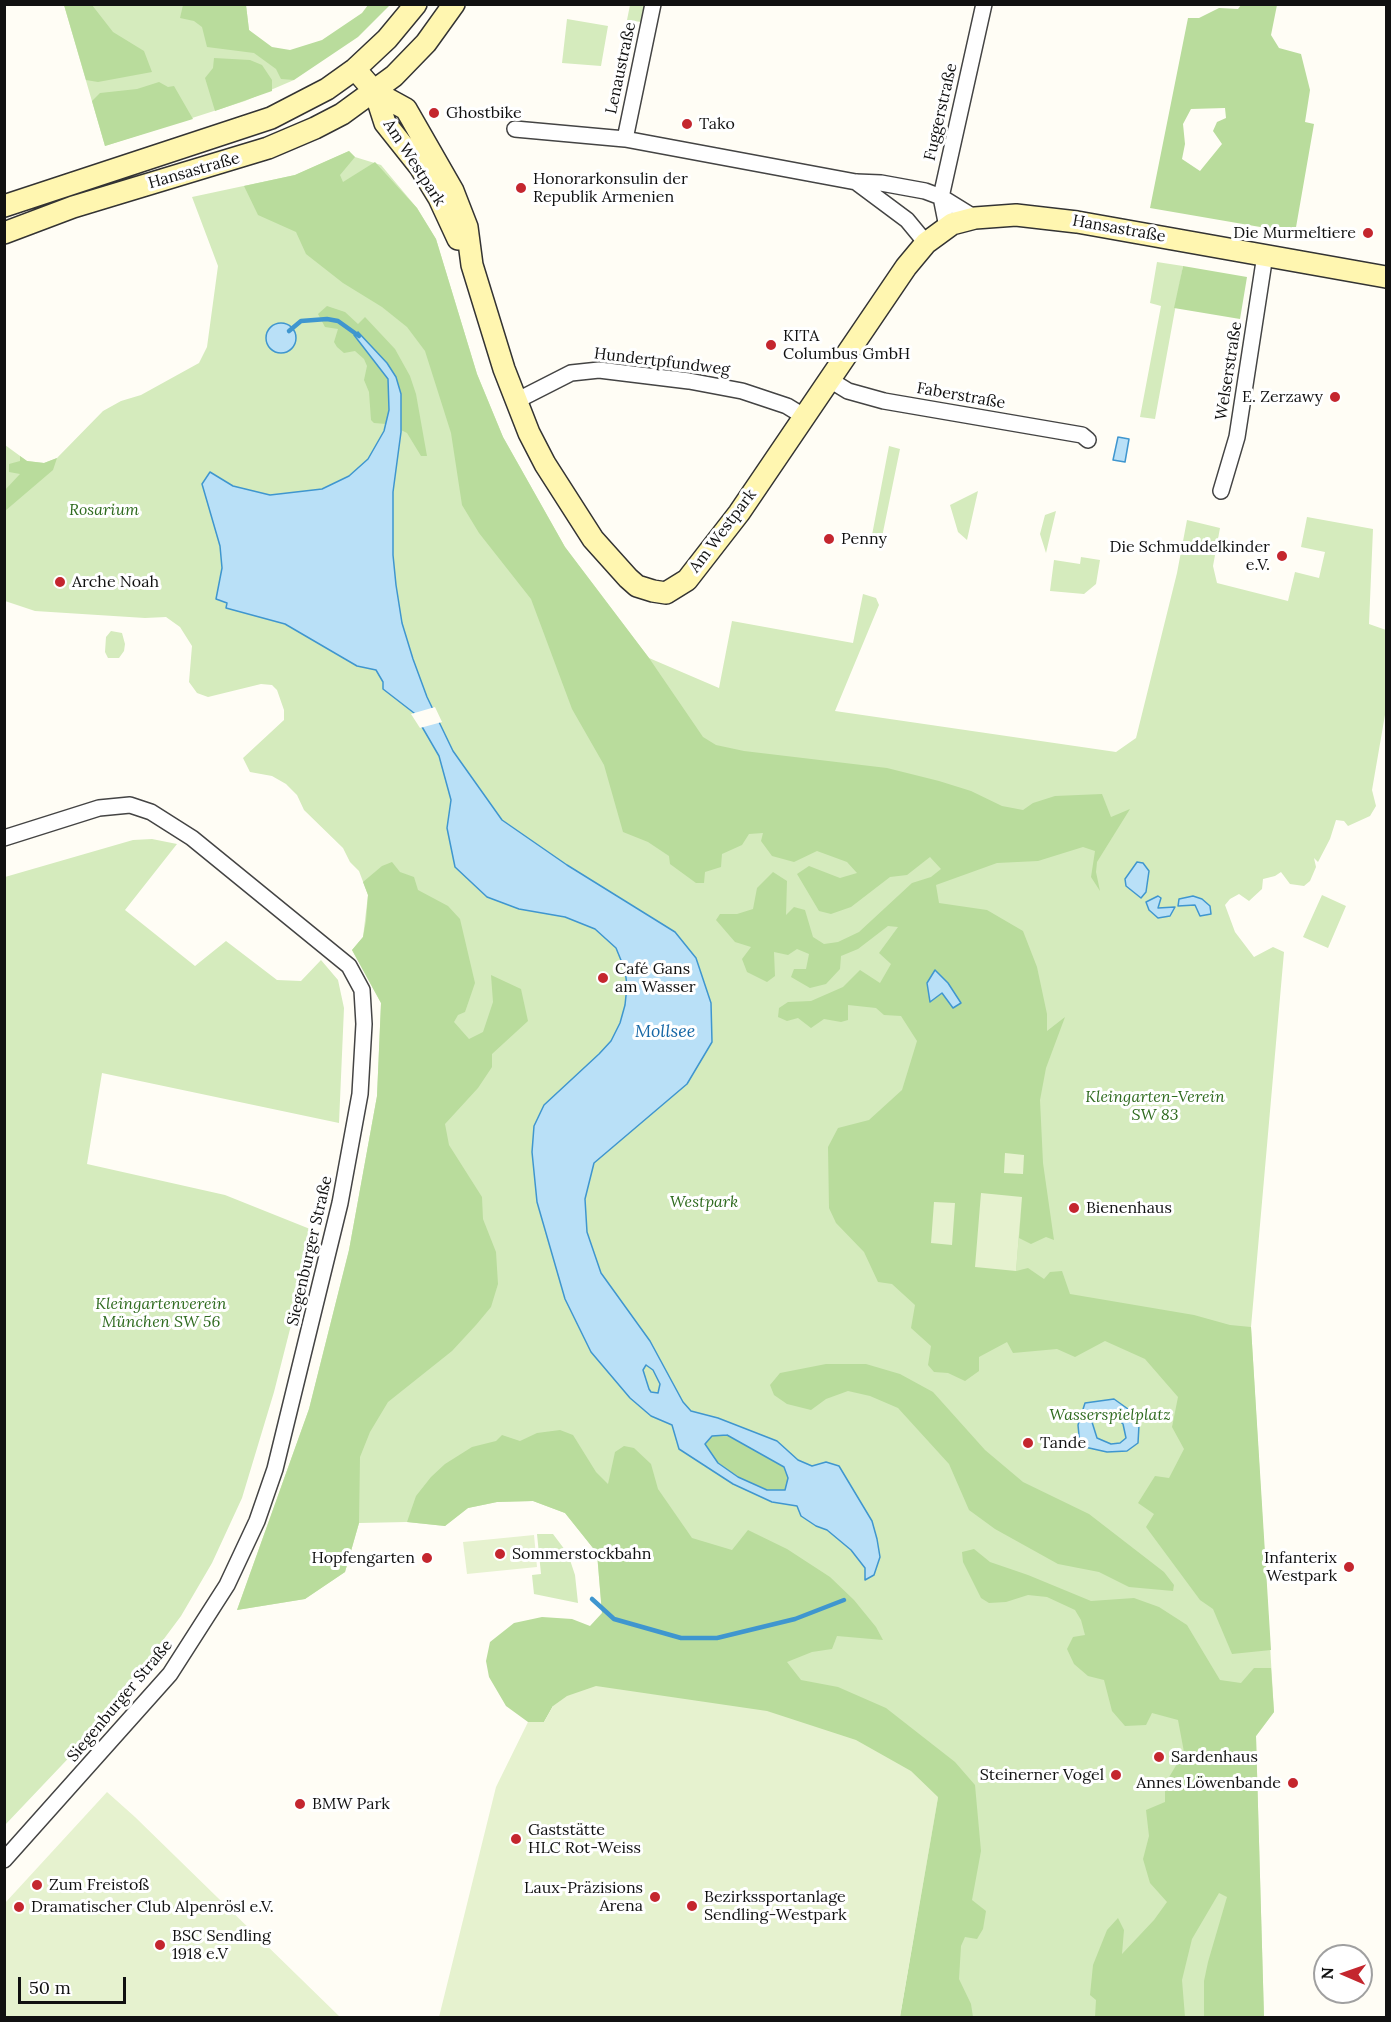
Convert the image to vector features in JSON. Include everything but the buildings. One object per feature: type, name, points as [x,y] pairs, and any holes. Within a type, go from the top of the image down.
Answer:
[{"type":"street","name":"Hansastraße","points":[[4,206],[271,118],[327,89],[355,69],[387,39],[416,4]]},
{"type":"street","name":"Hansastraße","points":[[4,233],[73,207],[268,148],[342,114],[375,92],[412,60],[454,4]]},
{"type":"street","name":"Lenaustraße","points":[[625,139],[653,4]]},
{"type":"street","name":"Fuggerstraße","points":[[947,227],[941,197],[984,4]]},
{"type":"street","name":"Am Westpark","points":[[355,69],[375,92],[385,123],[430,182],[472,265],[516,400],[545,464],[593,539],[637,586],[666,593],[687,580],[739,513],[906,267],[926,243],[947,227],[975,218]]},
{"type":"street","points":[[515,129],[625,139],[856,182],[903,187],[941,197],[975,218]]},
{"type":"street","points":[[856,182],[907,220],[926,243]]},
{"type":"street","name":"Hansastraße","points":[[975,218],[1016,215],[1077,222],[1386,277]]},
{"type":"street","name":"Welserstraße","points":[[1221,491],[1237,437],[1265,255]]},
{"type":"street","name":"Hundertpfundweg","points":[[516,400],[571,373],[599,370],[689,381],[742,391],[787,406],[805,417]]},
{"type":"street","name":"Faberstraße","points":[[830,380],[848,391],[884,400],[1082,435],[1088,440]]},
{"type":"street","name":"Siegenburger Straße","points":[[4,838],[99,808],[130,806],[151,812],[184,832],[349,966],[362,990],[364,1024],[357,1116],[340,1203],[275,1470],[257,1521],[227,1585],[195,1640],[170,1674],[4,1860]]},
{"type":"green space","points":[[64,5],[246,5],[249,30],[267,51],[281,54],[294,80],[245,101],[105,146]]},
{"type":"green space","points":[[64,5],[92,5],[113,32],[144,51],[152,72],[98,82],[86,80]]},
{"type":"green space","points":[[183,5],[246,5],[249,30],[272,47],[290,50],[322,40],[362,13],[368,5],[390,5],[358,37],[294,80],[281,79],[276,69],[254,53],[207,47],[202,27],[194,21],[180,18]]},
{"type":"green space","points":[[630,5],[644,5],[641,22],[627,20]]},
{"type":"green space","points":[[1241,5],[1277,5],[1271,35],[1279,48],[1301,54],[1310,90],[1305,122],[1314,124],[1295,233],[1150,208],[1188,18],[1199,18],[1219,8],[1238,9]],"holes":[[[1225,108],[1226,118],[1217,122],[1213,131],[1222,144],[1200,171],[1182,159],[1185,144],[1183,124],[1191,109]]]},
{"type":"green space","points":[[567,19],[608,26],[601,66],[562,63]]},
{"type":"green space","points":[[214,58],[250,60],[262,65],[272,80],[272,91],[215,111],[205,78],[213,68]]},
{"type":"green space","points":[[159,82],[168,87],[174,86],[193,119],[105,146],[92,101],[100,93],[137,89]]},
{"type":"green space","name":"Westpark","points":[[349,151],[355,157],[381,165],[417,208],[436,239],[477,374],[503,437],[565,547],[649,658],[719,688],[732,621],[853,643],[863,594],[876,598],[879,605],[835,711],[1116,752],[1136,738],[1177,573],[1187,520],[1220,528],[1213,566],[1217,583],[1288,601],[1295,572],[1319,578],[1325,552],[1301,547],[1307,517],[1373,529],[1369,624],[1386,630],[1386,709],[1372,790],[1376,806],[1370,816],[1348,826],[1344,821],[1336,820],[1330,839],[1318,862],[1314,858],[1316,867],[1310,881],[1304,886],[1290,884],[1281,872],[1263,879],[1262,889],[1249,901],[1239,894],[1225,905],[1235,932],[1254,957],[1273,947],[1284,952],[1251,1327],[1274,1712],[1256,1736],[1264,2017],[900,2017],[937,1797],[602,1614],[597,1553],[565,1513],[533,1501],[497,1502],[468,1508],[445,1526],[407,1522],[359,1523],[345,1572],[305,1599],[237,1610],[309,1409],[349,1250],[377,1096],[381,1003],[352,950],[363,937],[368,895],[359,871],[350,862],[343,848],[304,810],[297,795],[286,784],[272,776],[250,772],[243,758],[284,720],[284,710],[277,690],[272,685],[261,684],[208,697],[197,693],[189,682],[192,646],[180,627],[166,617],[145,618],[35,611],[5,601],[5,445],[27,461],[44,463],[57,458],[103,411],[121,401],[141,395],[199,363],[207,347],[218,266],[192,197],[295,175]]},
{"type":"green space","points":[[349,151],[355,157],[340,175],[343,182],[375,162],[417,208],[436,239],[477,374],[503,437],[565,547],[649,658],[703,737],[716,745],[744,751],[887,768],[939,781],[971,791],[1002,806],[1023,810],[1033,803],[1055,796],[1102,794],[1111,817],[1130,809],[1097,862],[1096,872],[1100,891],[1091,877],[1095,851],[1083,847],[1038,861],[997,863],[936,885],[939,903],[987,910],[1023,931],[1037,967],[1047,1014],[1047,1031],[1065,1017],[1046,1068],[1040,1100],[1043,1163],[1054,1240],[1046,1237],[1031,1244],[1019,1238],[1022,1197],[1016,1271],[1028,1268],[1044,1279],[1050,1272],[1062,1271],[1070,1294],[1251,1327],[1271,1650],[1232,1654],[1213,1609],[1200,1600],[1146,1527],[1154,1514],[1138,1503],[1155,1476],[1169,1478],[1184,1449],[1172,1427],[1178,1397],[1145,1359],[1105,1341],[1075,1357],[1057,1349],[1013,1353],[1007,1342],[979,1357],[979,1371],[965,1381],[948,1373],[934,1372],[928,1365],[931,1346],[911,1328],[915,1305],[892,1284],[878,1282],[864,1252],[836,1223],[829,1208],[828,1147],[838,1128],[869,1120],[902,1090],[917,1041],[901,1016],[884,1015],[876,1008],[848,1005],[848,1020],[841,1022],[824,1019],[811,1028],[798,1018],[787,1021],[778,1017],[779,1008],[788,1002],[811,1001],[843,987],[860,970],[880,983],[891,964],[879,953],[898,927],[888,926],[858,949],[841,956],[840,969],[826,984],[810,988],[791,977],[794,969],[806,969],[809,954],[797,949],[788,955],[774,952],[775,976],[767,982],[747,972],[742,959],[751,947],[735,942],[716,920],[720,914],[737,914],[753,909],[757,888],[773,872],[787,881],[786,915],[794,907],[805,910],[813,937],[824,944],[838,942],[859,932],[912,883],[931,877],[941,869],[930,857],[907,875],[890,877],[851,907],[831,914],[819,911],[797,874],[809,866],[840,878],[857,873],[847,862],[817,851],[794,862],[772,856],[761,841],[763,833],[749,834],[742,845],[722,854],[721,867],[705,872],[704,883],[696,883],[670,864],[669,856],[648,842],[623,832],[604,765],[572,709],[531,599],[479,533],[462,505],[451,433],[425,351],[407,327],[382,307],[343,283],[306,254],[296,232],[258,215],[244,186],[295,175]]},
{"type":"green space","points":[[1157,262],[1183,266],[1155,419],[1140,417],[1161,306],[1150,303]]},
{"type":"green space","points":[[1183,266],[1247,277],[1240,319],[1174,308]]},
{"type":"green space","points":[[327,306],[345,312],[358,324],[365,317],[395,349],[410,376],[416,394],[427,456],[421,456],[407,433],[401,430],[401,394],[358,333],[355,336],[388,379],[389,410],[386,424],[374,423],[371,420],[369,392],[364,380],[367,366],[364,359],[355,351],[344,353],[337,347],[334,342],[338,329],[325,327],[318,314]]},
{"type":"green space","points":[[889,446],[900,449],[882,537],[872,535]]},
{"type":"green space","points":[[20,456],[27,461],[44,463],[57,458],[53,470],[5,511],[5,490],[20,474],[9,472],[9,464],[20,461]]},
{"type":"green space","points":[[978,491],[967,540],[958,532],[950,505]]},
{"type":"green space","points":[[1056,511],[1046,553],[1040,534],[1045,515]]},
{"type":"green space","points":[[1081,557],[1100,560],[1096,584],[1084,594],[1050,591],[1054,560],[1080,564]]},
{"type":"green space","points":[[111,631],[122,633],[125,644],[124,651],[119,658],[108,658],[105,652],[106,637]]},
{"type":"green space","name":"Kleingartenverein München SW 56","points":[[152,839],[177,844],[125,910],[195,966],[226,941],[277,980],[301,981],[321,960],[338,980],[344,1008],[339,1123],[102,1073],[87,1164],[225,1195],[315,1231],[274,1392],[242,1498],[212,1563],[181,1616],[99,1726],[5,1825],[5,877],[133,840]]},
{"type":"green space","points":[[392,862],[400,872],[414,877],[418,890],[448,906],[460,919],[475,983],[465,1012],[458,1015],[454,1022],[469,1039],[483,1032],[493,1002],[491,975],[521,989],[528,1021],[492,1054],[492,1067],[478,1088],[445,1124],[449,1145],[482,1197],[483,1219],[496,1252],[498,1284],[491,1307],[476,1325],[452,1351],[388,1402],[370,1432],[360,1457],[359,1523],[345,1572],[305,1599],[237,1610],[309,1409],[349,1250],[377,1096],[381,1003],[352,950],[363,937],[366,921],[368,895],[363,882],[382,866]]},
{"type":"green space","points":[[1322,895],[1346,906],[1328,948],[1303,937]]},
{"type":"green space","points":[[1005,1153],[1024,1155],[1023,1174],[1004,1173]]},
{"type":"green space","points":[[981,1193],[1022,1197],[1016,1271],[975,1267]]},
{"type":"green space","points":[[934,1202],[955,1203],[952,1245],[931,1243]]},
{"type":"green space","points":[[826,1364],[866,1364],[900,1374],[933,1392],[985,1450],[1023,1482],[1089,1514],[1164,1572],[1174,1585],[1173,1591],[1129,1587],[1099,1572],[1058,1564],[995,1529],[969,1510],[949,1464],[898,1408],[870,1396],[848,1391],[826,1399],[811,1410],[787,1404],[774,1395],[770,1385],[780,1373]]},
{"type":"green space","points":[[560,1430],[573,1435],[596,1472],[608,1484],[615,1452],[624,1446],[634,1448],[651,1464],[658,1489],[692,1538],[732,1550],[748,1530],[787,1549],[830,1577],[854,1600],[876,1627],[883,1640],[837,1636],[832,1649],[812,1652],[787,1662],[801,1680],[838,1687],[886,1708],[955,1762],[975,1785],[981,1851],[972,1900],[986,1911],[983,1929],[977,1939],[965,1937],[961,1946],[959,1979],[971,2004],[973,2017],[900,2017],[938,1798],[553,1706],[544,1722],[528,1722],[506,1706],[489,1677],[486,1661],[490,1642],[514,1623],[542,1617],[572,1619],[590,1626],[602,1613],[597,1553],[565,1513],[533,1501],[497,1502],[468,1508],[445,1526],[407,1522],[416,1496],[431,1477],[445,1464],[472,1447],[496,1441],[502,1435],[520,1441],[537,1433]]},
{"type":"green space","points":[[727,1435],[784,1467],[789,1478],[785,1490],[767,1490],[738,1477],[718,1463],[705,1444],[712,1436]]},
{"type":"green space","points":[[537,1534],[553,1534],[568,1554],[575,1575],[578,1603],[534,1594],[532,1575],[541,1574]]},
{"type":"green space","name":"Sommerstockbahn","points":[[534,1535],[537,1567],[467,1574],[463,1542]]},
{"type":"green space","points":[[974,1549],[990,1562],[1091,1601],[1134,1598],[1159,1607],[1187,1625],[1220,1680],[1241,1683],[1254,1668],[1271,1668],[1274,1712],[1256,1736],[1264,2017],[1204,2017],[1204,1981],[1227,1897],[1219,1893],[1192,1939],[1182,1980],[1185,2017],[1095,2017],[1096,2000],[1090,1995],[1093,1965],[1107,1930],[1118,1918],[1124,1930],[1122,1954],[1154,1920],[1167,1902],[1150,1883],[1143,1859],[1149,1836],[1146,1810],[1165,1802],[1165,1784],[1184,1752],[1178,1720],[1152,1713],[1146,1725],[1125,1726],[1112,1711],[1104,1680],[1088,1676],[1074,1664],[1067,1649],[1073,1637],[1085,1635],[1081,1620],[1075,1610],[1047,1597],[1028,1595],[1006,1602],[989,1603],[981,1598],[963,1562],[962,1552]]},
{"type":"green space","name":"Bezirkssportanlage Sendling-Westpark","points":[[596,1686],[767,1711],[856,1740],[911,1771],[938,1797],[900,2017],[439,2017],[496,1787],[528,1722],[544,1722],[553,1706],[567,1696]]},
{"type":"green space","points":[[107,1792],[340,2017],[5,2017],[5,1903]]},
{"type":"water","points":[[281,323],[292,327],[296,338],[292,349],[281,353],[270,349],[266,338],[270,327]]},
{"type":"water","name":"Mollsee","points":[[358,332],[387,363],[396,377],[401,394],[401,432],[393,492],[393,555],[396,585],[402,623],[413,659],[427,697],[453,751],[502,820],[567,865],[675,932],[696,958],[711,1003],[712,1042],[687,1084],[594,1163],[585,1199],[587,1232],[601,1273],[650,1341],[683,1402],[691,1411],[718,1418],[777,1441],[798,1460],[812,1466],[826,1462],[839,1466],[872,1521],[877,1539],[880,1557],[874,1575],[865,1580],[865,1568],[851,1550],[827,1530],[801,1516],[797,1506],[772,1502],[733,1484],[679,1449],[672,1425],[651,1416],[630,1398],[591,1352],[565,1299],[537,1202],[532,1152],[534,1126],[544,1105],[599,1054],[611,1041],[620,1023],[627,986],[625,970],[616,948],[595,929],[565,917],[519,909],[487,897],[455,867],[447,828],[451,800],[439,756],[414,713],[383,689],[383,682],[376,670],[357,666],[285,624],[226,608],[227,603],[216,599],[222,568],[220,546],[202,484],[210,472],[233,486],[270,495],[322,489],[349,476],[368,459],[384,431],[389,410],[388,379],[354,335]],"holes":[[[646,1365],[653,1370],[660,1384],[658,1393],[651,1392],[649,1389],[643,1370]],[[727,1435],[784,1467],[788,1478],[785,1490],[767,1490],[738,1477],[718,1463],[705,1444],[712,1436]]]},
{"type":"water","points":[[1118,437],[1129,439],[1125,462],[1113,460]]},
{"type":"water","points":[[1137,862],[1143,863],[1149,871],[1146,892],[1141,898],[1126,886],[1125,879]]},
{"type":"water","points":[[1158,896],[1161,898],[1158,908],[1175,907],[1170,916],[1158,918],[1149,910],[1146,902]]},
{"type":"water","points":[[1193,896],[1202,899],[1210,906],[1211,914],[1200,916],[1195,905],[1178,906],[1179,899]]},
{"type":"water","points":[[935,970],[948,983],[961,1003],[953,1008],[942,993],[930,1002],[927,983]]},
{"type":"water","points":[[1114,1399],[1128,1409],[1139,1425],[1138,1443],[1127,1451],[1107,1452],[1080,1446],[1078,1425],[1085,1403]],"holes":[[[1096,1417],[1117,1419],[1123,1424],[1126,1438],[1120,1443],[1111,1444],[1097,1438],[1092,1422]]]},
{"type":"pier","points":[[435,707],[442,722],[420,728],[411,714]]},
{"type":"waterway","points":[[289,331],[301,321],[327,319],[338,321],[359,336]]},
{"type":"waterway","points":[[592,1599],[614,1619],[681,1638],[717,1638],[795,1619],[844,1600]]},
{"type":"place","name":"Ghostbike","points":[[434,113]]},
{"type":"place","name":"Tako","points":[[687,124]]},
{"type":"place","name":"Honorarkonsulin der Republik Armenien","points":[[521,188]]},
{"type":"place","name":"Die Murmeltiere","points":[[1368,233]]},
{"type":"place","name":"KITA Columbus GmbH","points":[[771,345]]},
{"type":"place","name":"E. Zerzawy","points":[[1335,397]]},
{"type":"place","name":"Penny","points":[[829,539]]},
{"type":"place","name":"Die Schmuddelkinder e.V.","points":[[1282,556]]},
{"type":"place","name":"Arche Noah","points":[[60,582]]},
{"type":"place","name":"Café Gans am Wasser","points":[[603,978]]},
{"type":"place","name":"Bienenhaus","points":[[1074,1208]]},
{"type":"place","name":"Tande","points":[[1028,1443]]},
{"type":"place","name":"Sommerstockbahn","points":[[500,1554]]},
{"type":"place","name":"Hopfengarten","points":[[427,1558]]},
{"type":"place","name":"Infanterix Westpark","points":[[1349,1567]]},
{"type":"place","name":"Sardenhaus","points":[[1159,1757]]},
{"type":"place","name":"Steinerner Vogel","points":[[1116,1775]]},
{"type":"place","name":"Annes Löwenbande","points":[[1293,1783]]},
{"type":"place","name":"BMW Park","points":[[300,1804]]},
{"type":"place","name":"Gaststätte HLC Rot-Weiss","points":[[516,1839]]},
{"type":"place","name":"Zum Freistoß","points":[[37,1885]]},
{"type":"place","name":"Laux-Präzisions Arena","points":[[655,1897]]},
{"type":"place","name":"Bezirkssportanlage Sendling-Westpark","points":[[692,1906]]},
{"type":"place","name":"Dramatischer Club Alpenrösl e.V.","points":[[19,1907]]},
{"type":"place","name":"BSC Sendling 1918 e.V","points":[[160,1945]]},
{"type":"park label","name":"Rosarium","points":[[104,510]]},
{"type":"park label","name":"Kleingarten-Verein SW 83","points":[[1155,1106]]},
{"type":"park label","name":"Wasserspielplatz","points":[[1110,1415]]}]
